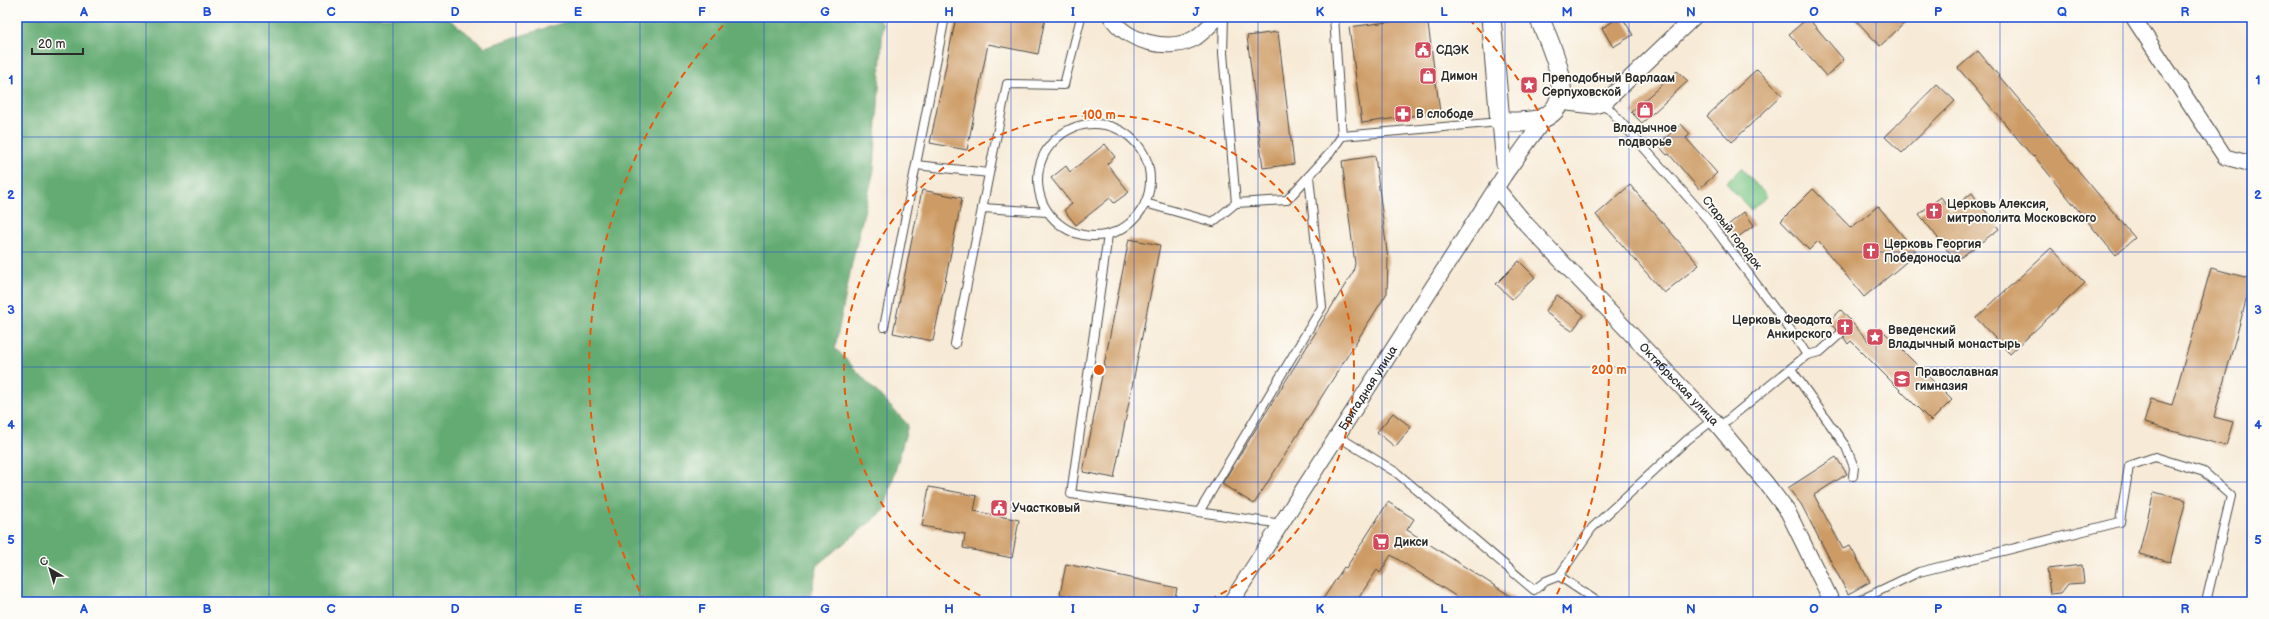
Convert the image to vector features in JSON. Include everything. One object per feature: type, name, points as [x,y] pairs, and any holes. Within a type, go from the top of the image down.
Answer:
[{"type":"street","points":[[1111,17],[1129,34],[1150,43],[1173,44],[1194,38],[1218,17]]},
{"type":"street","points":[[1491,17],[1505,174]]},
{"type":"street","points":[[1539,17],[1561,79],[1562,92],[1553,108]]},
{"type":"street","points":[[1500,122],[1533,120],[1553,108],[1594,106],[1604,103],[1694,17]]},
{"type":"street","points":[[2133,17],[2226,157],[2252,164]]},
{"type":"street","name":"Бригадная улица","points":[[1232,602],[1339,437],[1505,174],[1553,108]]},
{"type":"street","name":"Октябрьская улица","points":[[1497,188],[1526,224],[1716,423],[1788,512],[1832,602]]},
{"type":"lane","points":[[884,327],[946,17]]},
{"type":"lane","points":[[955,344],[1008,84],[1064,86],[1081,17]]},
{"type":"lane","points":[[1224,17],[1222,53],[1236,203]]},
{"type":"lane","points":[[1145,203],[1213,222],[1236,203],[1287,200],[1342,136],[1334,17]]},
{"type":"lane","name":"Старый городок","points":[[1604,103],[1709,221],[1792,332],[1807,355]]},
{"type":"lane","points":[[1342,136],[1500,122]]},
{"type":"lane","points":[[1091,124],[1109,126],[1125,133],[1139,145],[1147,161],[1150,179],[1145,203],[1139,214],[1125,227],[1108,235],[1089,237],[1070,232],[1054,221],[1043,206],[1038,188],[1038,169],[1045,151],[1058,136],[1073,127],[1091,124]]},
{"type":"lane","points":[[916,165],[989,173]]},
{"type":"lane","points":[[1199,512],[1322,307],[1309,176]]},
{"type":"lane","points":[[982,208],[1047,212]]},
{"type":"lane","points":[[1108,235],[1071,494],[1283,524]]},
{"type":"lane","points":[[1339,437],[1397,473],[1534,590],[1546,581],[1559,576],[1592,528],[1687,440],[1716,423],[1791,369],[1807,355],[1820,352],[1840,334]]},
{"type":"lane","points":[[1791,369],[1846,447],[1854,467],[1853,476]]},
{"type":"lane","points":[[1856,602],[1919,572],[2120,522],[2129,466],[2155,457],[2204,472],[2231,496],[2206,602]]},
{"type":"lane","points":[[1559,576],[1598,602]]},
{"type":"green space","points":[[17,17],[446,17],[485,47],[581,17],[877,17],[883,24],[874,170],[852,263],[835,348],[908,425],[884,511],[818,564],[809,602],[17,602]]},
{"type":"green space","points":[[1741,168],[1767,196],[1751,210],[1726,183]]},
{"type":"building","points":[[956,17],[1034,17],[1045,19],[1038,54],[988,44],[967,150],[930,143]]},
{"type":"building","points":[[1427,17],[1440,112],[1362,123],[1349,27]]},
{"type":"building","points":[[1622,17],[1633,35],[1613,47],[1602,28]]},
{"type":"building","points":[[1853,17],[1911,17],[1880,46]]},
{"type":"building","points":[[1808,18],[1844,60],[1826,76],[1789,34]]},
{"type":"building","points":[[1278,32],[1294,164],[1263,168],[1247,36]]},
{"type":"building","points":[[1978,51],[2135,238],[2115,255],[2034,156],[2033,157],[1958,68]]},
{"type":"building","points":[[1757,69],[1782,95],[1732,142],[1707,116]]},
{"type":"building","points":[[1677,71],[1688,81],[1642,123],[1631,112]]},
{"type":"building","points":[[1937,84],[1955,101],[1902,153],[1885,137]]},
{"type":"building","points":[[1681,124],[1690,134],[1686,138],[1717,173],[1699,189],[1669,154],[1667,155],[1658,145]]},
{"type":"building","points":[[1105,144],[1115,157],[1107,164],[1129,192],[1114,203],[1110,198],[1076,225],[1064,210],[1072,204],[1051,178],[1066,166],[1070,172]]},
{"type":"building","points":[[1375,156],[1388,260],[1387,293],[1254,504],[1222,484],[1353,272],[1355,264],[1342,161]]},
{"type":"building","points":[[1630,185],[1699,265],[1664,293],[1596,215]]},
{"type":"building","name":"Церковь Георгия Победоносца","points":[[1813,189],[1851,228],[1878,206],[1917,253],[1864,297],[1818,241],[1809,250],[1781,221]]},
{"type":"building","points":[[922,190],[962,198],[933,341],[893,333]]},
{"type":"building","points":[[1972,193],[1999,229],[1956,261],[1919,214],[1941,197],[1950,210]]},
{"type":"building","points":[[1744,212],[1754,225],[1737,238],[1727,226]]},
{"type":"building","points":[[1129,239],[1160,245],[1114,478],[1083,472]]},
{"type":"building","points":[[2051,248],[2085,283],[2010,354],[1976,318]]},
{"type":"building","points":[[1519,261],[1535,277],[1512,299],[1496,284]]},
{"type":"building","points":[[2211,268],[2252,279],[2214,417],[2233,422],[2226,446],[2144,423],[2151,399],[2172,405]]},
{"type":"building","points":[[1557,295],[1584,315],[1572,331],[1545,312]]},
{"type":"building","points":[[1841,310],[1870,343],[1882,330],[1952,400],[1931,421],[1851,341],[1848,344],[1844,338],[1844,330],[1836,330],[1829,321]]},
{"type":"building","points":[[1393,413],[1411,427],[1395,447],[1377,432]]},
{"type":"building","points":[[1836,457],[1847,474],[1814,495],[1843,549],[1850,546],[1870,582],[1848,594],[1801,504],[1788,488]]},
{"type":"building","points":[[929,487],[977,496],[974,511],[1019,520],[1012,558],[963,548],[965,534],[922,526]]},
{"type":"building","points":[[2154,492],[2186,500],[2170,562],[2139,554]]},
{"type":"building","points":[[1388,502],[1414,519],[1407,530],[1520,602],[1465,602],[1391,555],[1380,573],[1377,570],[1356,602],[1321,602],[1344,567],[1346,568]]},
{"type":"building","points":[[1066,564],[1177,588],[1174,602],[1096,602],[1060,594]]},
{"type":"building","points":[[2082,565],[2084,583],[2068,584],[2061,593],[2050,594],[2047,569]]},
{"type":"place","name":"СДЭК","points":[[1423,50]]},
{"type":"place","name":"Димон","points":[[1428,76]]},
{"type":"place","name":"Преподобный Варлаам Серпуховской","points":[[1529,85]]},
{"type":"place","name":"Владычное подворье","points":[[1645,110]]},
{"type":"place","name":"В слободе","points":[[1403,114]]},
{"type":"place","name":"Церковь Алексия, митрополита Московского","points":[[1934,211]]},
{"type":"place","name":"Церковь Георгия Победоносца","points":[[1871,251]]},
{"type":"place","name":"Церковь Феодота Анкирского","points":[[1845,327]]},
{"type":"place","name":"Введенский Владычный монастырь","points":[[1875,337]]},
{"type":"place","name":"Православная гимназия","points":[[1902,379]]},
{"type":"place","name":"Участковый","points":[[999,508]]},
{"type":"place","name":"Дикси","points":[[1381,542]]}]
